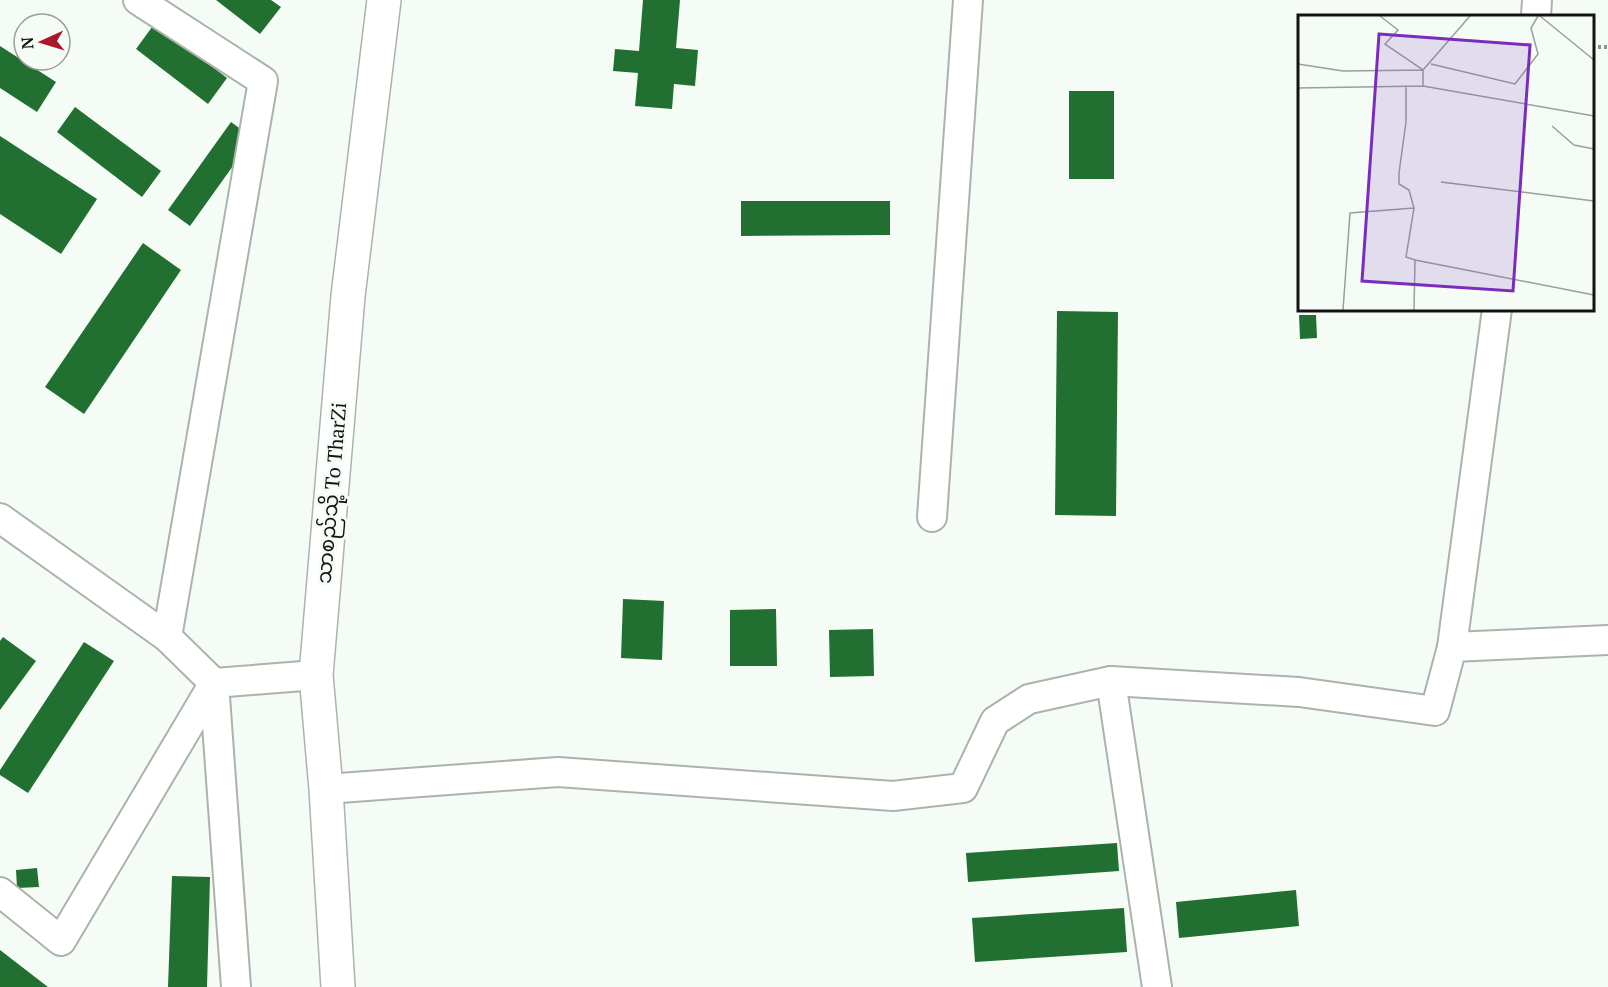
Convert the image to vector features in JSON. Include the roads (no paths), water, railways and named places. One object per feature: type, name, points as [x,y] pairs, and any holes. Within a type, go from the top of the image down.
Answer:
[{"type":"highway","name":"သာစည်သို့ To TharZi","points":[[338,987],[326,789],[316,675],[348,296],[384,0]]},
{"type":"street","points":[[138,0],[263,81],[167,637]]},
{"type":"street","points":[[932,517],[968,0]]},
{"type":"street","points":[[1536,15],[1537,0]]},
{"type":"street","points":[[326,789],[558,772],[893,796],[963,788],[995,721],[1029,699],[1111,681],[1299,692],[1435,711],[1452,647],[1497,310]]},
{"type":"street","points":[[0,518],[167,637],[214,683],[236,987]]},
{"type":"street","points":[[1452,647],[1608,640]]},
{"type":"street","points":[[214,683],[316,675]]},
{"type":"street","points":[[1111,681],[1157,987]]},
{"type":"street","points":[[0,892],[61,940],[214,683]]}]
